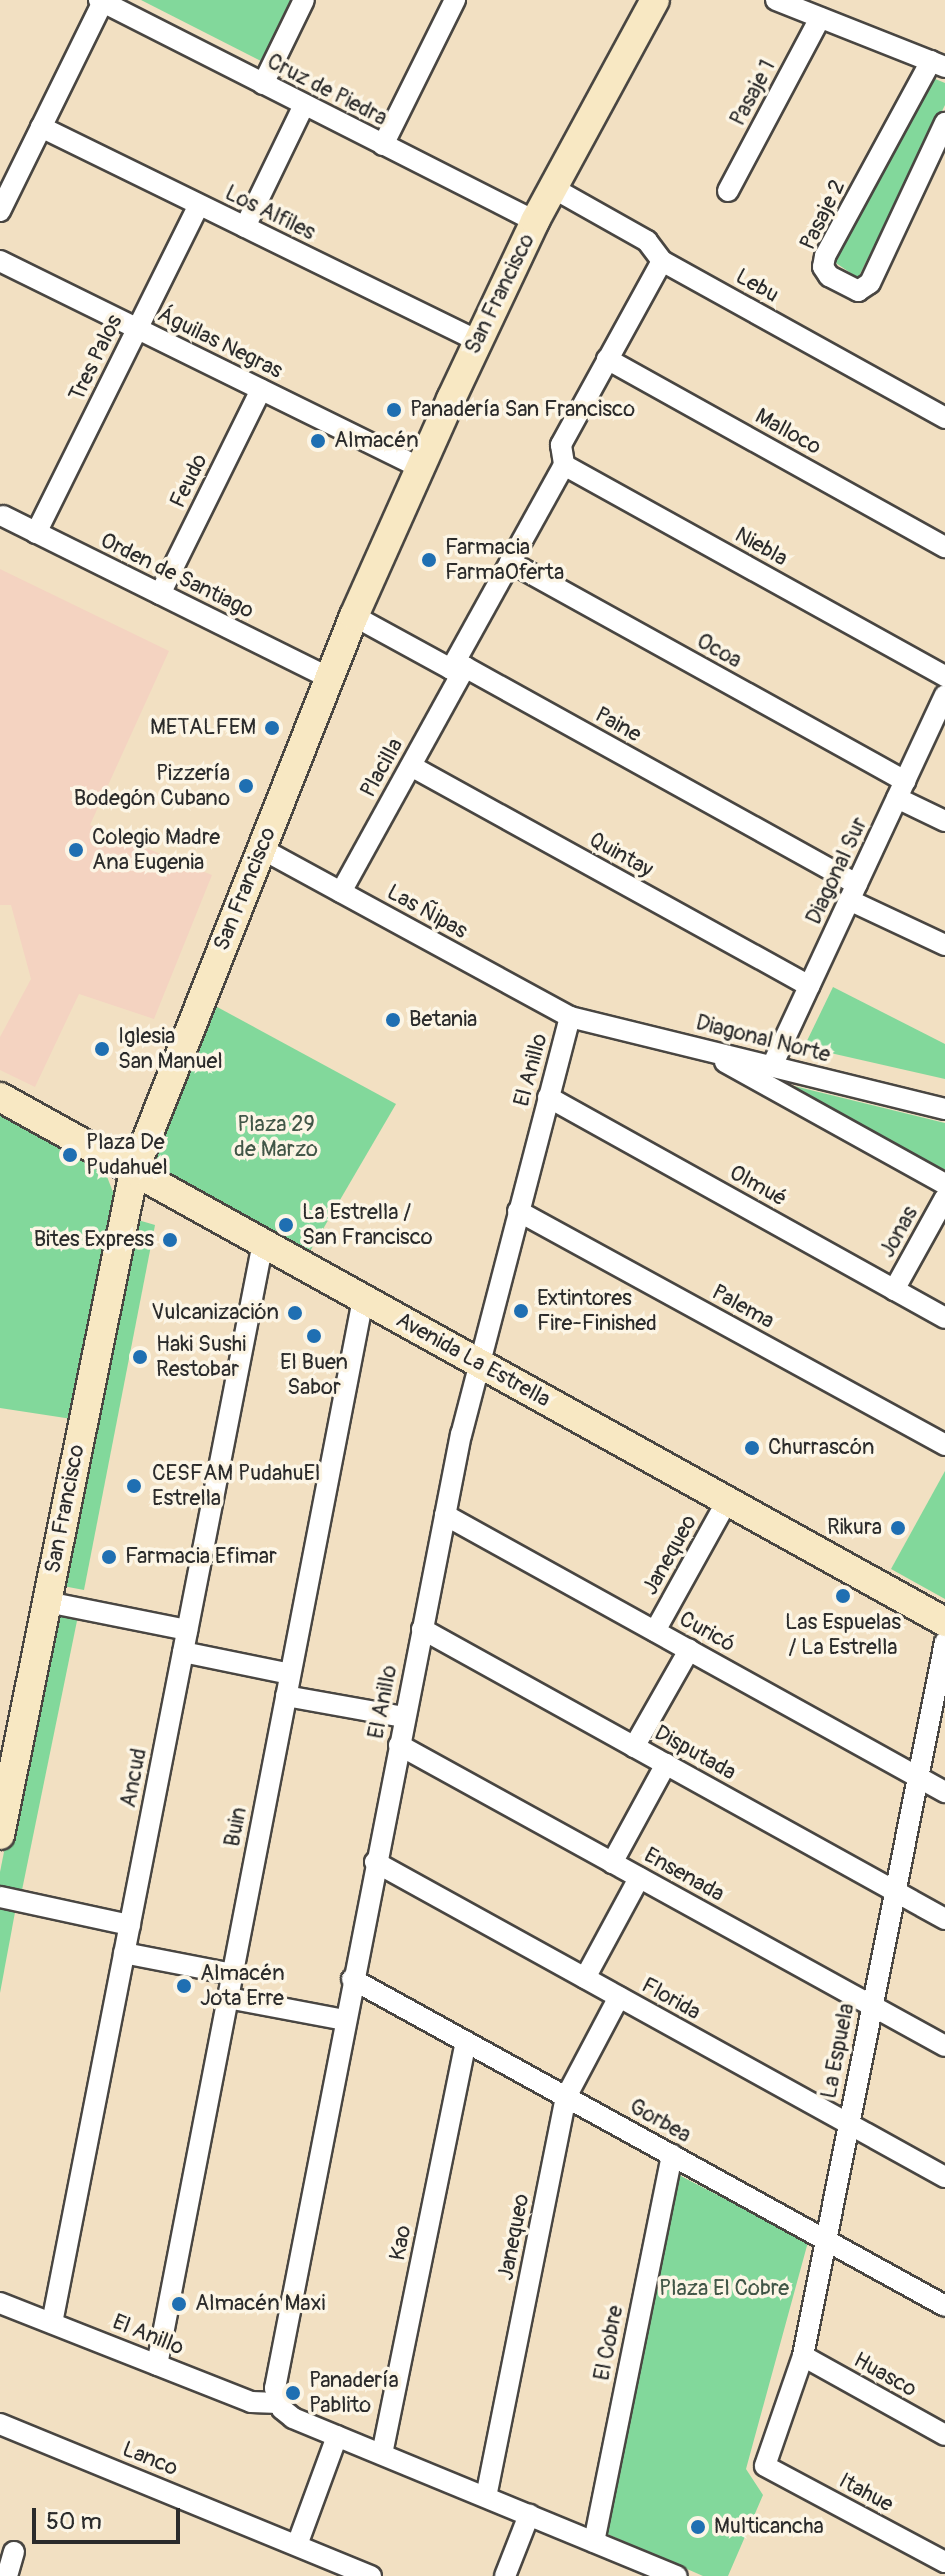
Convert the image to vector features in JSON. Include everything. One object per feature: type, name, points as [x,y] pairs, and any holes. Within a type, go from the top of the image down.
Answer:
[{"type":"main road","name":"San Francisco","points":[[0,1835],[134,1171],[354,616],[477,341],[535,221],[649,2]]},
{"type":"main road","name":"Avenida La Estrella","points":[[0,1097],[945,1622]]},
{"type":"street","points":[[263,84],[304,0]]},
{"type":"street","points":[[383,145],[455,0]]},
{"type":"street","points":[[776,0],[938,64]]},
{"type":"street","points":[[0,211],[101,1]]},
{"type":"street","name":"Cruz de Piedra","points":[[101,1],[535,221]]},
{"type":"street","name":"Pasaje 1","points":[[728,191],[820,18]]},
{"type":"street","name":"Pasaje 2","points":[[938,64],[825,256],[823,267],[829,276],[854,290],[870,283],[945,123]]},
{"type":"street","points":[[245,227],[304,105]]},
{"type":"street","name":"Los Alfiles","points":[[41,127],[477,341]]},
{"type":"street","name":"Lebu","points":[[553,188],[647,241],[662,261],[945,418]]},
{"type":"street","name":"Tres Palos","points":[[36,533],[199,205]]},
{"type":"street","name":"Águilas Negras","points":[[0,261],[420,468]]},
{"type":"street","name":"Placilla","points":[[341,892],[411,766],[607,359],[662,261]]},
{"type":"street","name":"Malloco","points":[[607,359],[945,547]]},
{"type":"street","name":"Feudo","points":[[160,594],[261,390]]},
{"type":"street","name":"Niebla","points":[[561,460],[945,676]]},
{"type":"street","name":"Orden de Santiago","points":[[3,516],[329,678]]},
{"type":"street","name":"Ocoa","points":[[510,562],[901,790],[945,821]]},
{"type":"street","name":"Paine","points":[[354,616],[458,668],[945,945]]},
{"type":"street","name":"Diagonal Sur","points":[[772,1066],[945,696]]},
{"type":"street","name":"Quintay","points":[[411,766],[809,986]]},
{"type":"street","name":"Las Ñipas","points":[[262,849],[570,1017]]},
{"type":"street","name":"Diagonal Norte","points":[[570,1017],[945,1109]]},
{"type":"street","name":"El Anillo","points":[[570,1017],[478,1362],[445,1515],[344,2020],[277,2381],[279,2403],[293,2418],[677,2576]]},
{"type":"street","points":[[701,1049],[945,1184]]},
{"type":"street","name":"Olmué","points":[[548,1097],[945,1318]]},
{"type":"street","name":"Jonas","points":[[894,1290],[945,1198]]},
{"type":"street","name":"Palema","points":[[518,1211],[945,1445]]},
{"type":"street","name":"Ancud","points":[[52,2323],[263,1243]]},
{"type":"street","name":"Buin","points":[[157,2365],[363,1299]]},
{"type":"street","name":"Janequeo","points":[[655,1631],[727,1501]]},
{"type":"street","name":"Curicó","points":[[445,1515],[945,1792]]},
{"type":"street","points":[[47,1602],[187,1630]]},
{"type":"street","name":"Disputada","points":[[422,1629],[945,1919]]},
{"type":"street","name":"La Espuela","points":[[765,2466],[803,2356],[945,1642]]},
{"type":"street","points":[[634,1747],[689,1650]]},
{"type":"street","points":[[183,1652],[290,1674]]},
{"type":"street","points":[[286,1696],[404,1717]]},
{"type":"street","name":"Ensenada","points":[[399,1745],[945,2046]]},
{"type":"street","points":[[612,1863],[666,1764]]},
{"type":"street","name":"Florida","points":[[375,1862],[945,2177]]},
{"type":"street","points":[[585,1978],[639,1878]]},
{"type":"street","points":[[0,1897],[130,1925]]},
{"type":"street","points":[[124,1953],[232,1974]]},
{"type":"street","name":"Gorbea","points":[[352,1979],[945,2306]]},
{"type":"street","name":"Janequeo","points":[[486,2497],[566,2097],[619,1997]]},
{"type":"street","points":[[228,1998],[344,2020]]},
{"type":"street","name":"Kao","points":[[382,2454],[466,2041]]},
{"type":"street","name":"El Cobre","points":[[594,2542],[672,2155]]},
{"type":"street","name":"El Anillo","points":[[0,2303],[257,2405],[279,2403]]},
{"type":"street","name":"Huasco","points":[[803,2356],[945,2435]]},
{"type":"street","name":"Lanco","points":[[0,2424],[371,2576]]},
{"type":"street","points":[[297,2545],[337,2436]]},
{"type":"street","name":"Itahue","points":[[765,2466],[945,2562]]},
{"type":"street","points":[[505,2576],[529,2515]]},
{"type":"street","points":[[7,2576],[14,2552]]},
{"type":"shaded area","name":"Colegio Madre Ana Eugenia","points":[[0,569],[169,651],[90,825],[212,875],[154,1019],[79,994],[35,1087],[0,1070],[0,1037],[31,979],[11,905],[0,905]]},
{"type":"green space","points":[[141,0],[291,0],[261,61]]},
{"type":"green space","points":[[923,74],[945,83],[945,105],[858,278],[827,257]]},
{"type":"green space","points":[[833,987],[945,1044],[945,1079],[804,1047]]},
{"type":"green space","name":"Plaza 29 de Marzo","points":[[208,1002],[396,1104],[309,1253],[160,1170],[153,1142]]},
{"type":"green space","points":[[794,1086],[945,1123],[945,1170],[788,1094]]},
{"type":"green space","points":[[0,1115],[106,1174],[116,1200],[72,1419],[0,1408]]},
{"type":"green space","points":[[138,1220],[155,1225],[84,1590],[63,1586]]},
{"type":"green space","points":[[945,1471],[945,1599],[891,1569]]},
{"type":"green space","points":[[53,1605],[79,1611],[21,1895],[0,1890],[0,1872]]},
{"type":"green space","points":[[0,1905],[16,1907],[0,1993]]},
{"type":"green space","name":"Plaza El Cobre","points":[[677,2174],[808,2242],[746,2469],[763,2495],[728,2576],[703,2576],[605,2533]]},
{"type":"place","name":"Panadería San Francisco","points":[[394,410]]},
{"type":"place","name":"Almacén","points":[[318,441]]},
{"type":"place","name":"Farmacia FarmaOferta","points":[[429,560]]},
{"type":"place","name":"METALFEM","points":[[272,728]]},
{"type":"place","name":"Pizzería Bodegón Cubano","points":[[246,786]]},
{"type":"place","name":"Colegio Madre Ana Eugenia","points":[[76,850]]},
{"type":"place","name":"Betania","points":[[393,1020]]},
{"type":"place","name":"Iglesia San Manuel","points":[[102,1049]]},
{"type":"place","name":"Plaza De Pudahuel","points":[[70,1155]]},
{"type":"place","name":"La Estrella / San Francisco","points":[[286,1225]]},
{"type":"place","name":"Bites Express","points":[[170,1240]]},
{"type":"place","name":"Extintores Fire-Finished","points":[[521,1311]]},
{"type":"place","name":"Vulcanización","points":[[295,1313]]},
{"type":"place","name":"El Buen Sabor","points":[[314,1336]]},
{"type":"place","name":"Haki Sushi Restobar","points":[[140,1357]]},
{"type":"place","name":"Churrascón","points":[[752,1448]]},
{"type":"place","name":"CESFAM PudahuEl Estrella","points":[[134,1486]]},
{"type":"place","name":"Rikura","points":[[898,1528]]},
{"type":"place","name":"Farmacia Efimar","points":[[109,1557]]},
{"type":"place","name":"Las Espuelas / La Estrella","points":[[843,1596]]},
{"type":"place","name":"Almacén Jota Erre","points":[[184,1986]]},
{"type":"place","name":"Almacén Maxi","points":[[179,2304]]},
{"type":"place","name":"Panadería Pablito","points":[[293,2393]]},
{"type":"place","name":"Multicancha","points":[[698,2527]]}]
